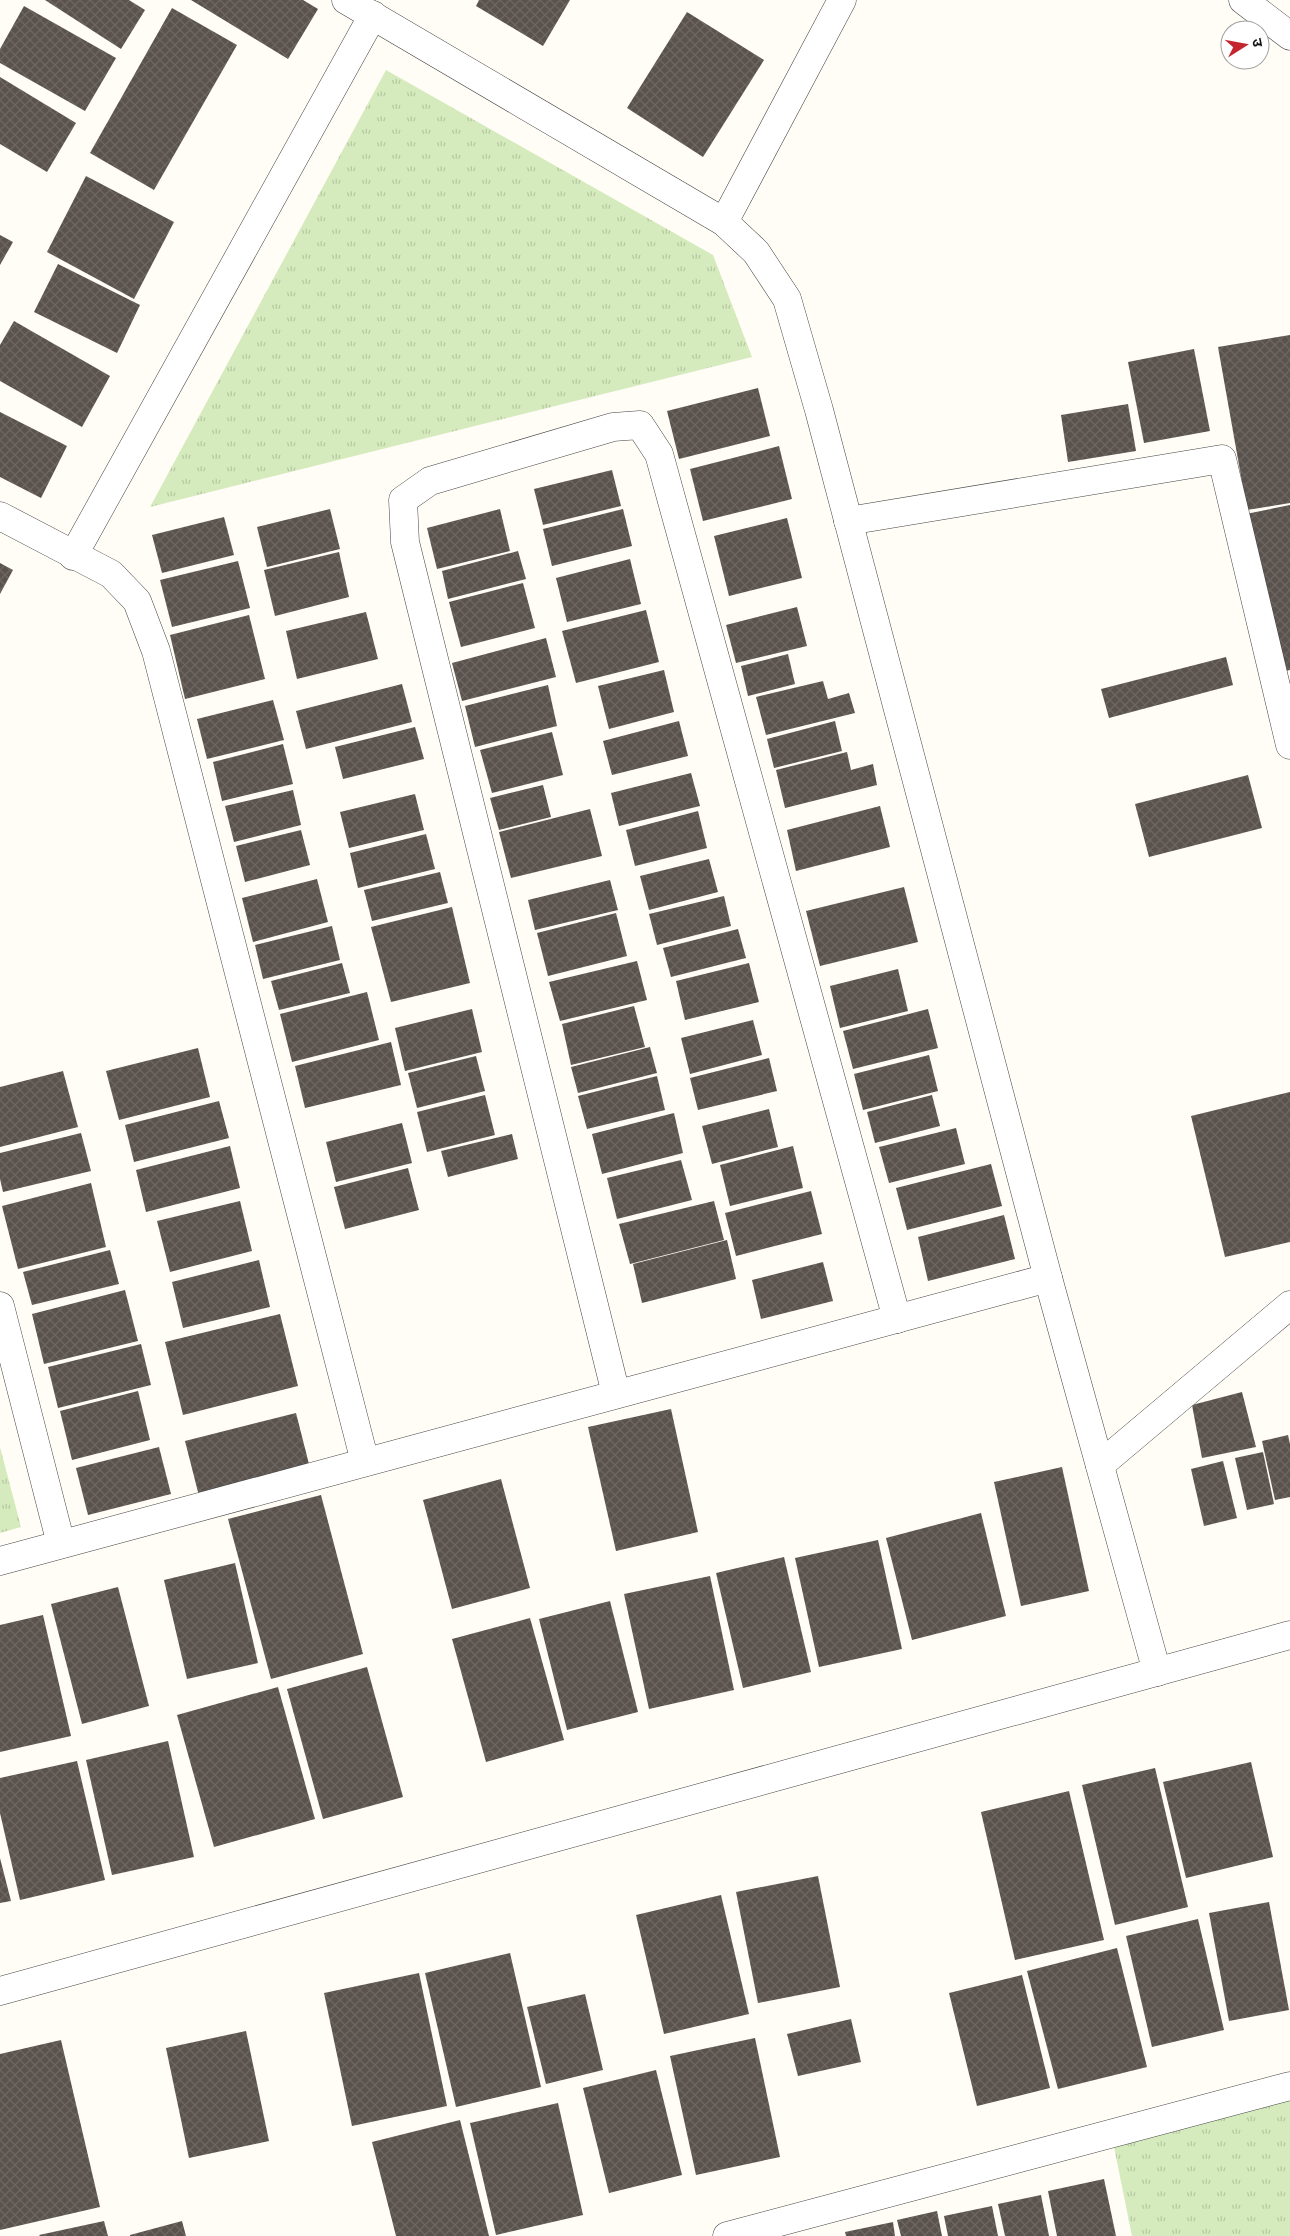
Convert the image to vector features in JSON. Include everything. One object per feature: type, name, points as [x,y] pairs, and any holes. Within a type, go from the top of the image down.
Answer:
[{"type":"street","points":[[346,0],[724,222],[756,252],[787,299],[848,521],[1048,1278],[1157,1672]]},
{"type":"street","points":[[724,222],[842,0]]},
{"type":"street","points":[[1243,0],[1290,36]]},
{"type":"street","points":[[73,556],[373,15]]},
{"type":"street","points":[[616,1394],[405,542],[403,500],[430,481],[613,427],[640,425],[659,454],[897,1319]]},
{"type":"street","points":[[848,521],[1222,459],[1290,745]]},
{"type":"street","points":[[0,516],[73,556],[111,574],[137,602],[156,651],[365,1462]]},
{"type":"street","points":[[0,1561],[1048,1278]]},
{"type":"street","points":[[1100,1465],[1290,1305]]},
{"type":"street","points":[[0,1306],[61,1544]]},
{"type":"street","points":[[0,1991],[1290,1635]]},
{"type":"street","points":[[727,2236],[1290,2086]]},
{"type":"green space","points":[[386,70],[713,255],[752,357],[150,507]]},
{"type":"green space","points":[[0,1447],[21,1527],[0,1533]]},
{"type":"green space","points":[[1290,2089],[1290,2236],[1132,2236],[1113,2142]]},
{"type":"building","points":[[45,0],[129,0],[145,10],[121,49]]},
{"type":"building","points":[[191,0],[303,0],[318,9],[288,59]]},
{"type":"building","points":[[479,0],[570,0],[543,46],[476,6]]},
{"type":"building","points":[[24,6],[116,58],[85,111],[0,63],[0,49]]},
{"type":"building","points":[[172,8],[237,45],[154,190],[90,153]]},
{"type":"building","points":[[687,12],[764,60],[703,157],[627,108]]},
{"type":"building","points":[[0,77],[76,123],[47,172],[0,144]]},
{"type":"building","points":[[86,176],[174,222],[134,299],[47,252]]},
{"type":"building","points":[[0,235],[13,242],[0,265]]},
{"type":"building","points":[[58,264],[140,305],[117,353],[34,312]]},
{"type":"building","points":[[14,321],[110,376],[82,427],[0,381],[0,345]]},
{"type":"building","points":[[1290,335],[1290,503],[1247,510],[1218,347]]},
{"type":"building","points":[[1194,349],[1210,431],[1144,443],[1128,362]]},
{"type":"building","points":[[758,388],[770,436],[679,459],[667,411]]},
{"type":"building","points":[[1128,404],[1136,451],[1068,462],[1061,415]]},
{"type":"building","points":[[0,412],[67,446],[41,498],[0,477]]},
{"type":"building","points":[[779,446],[792,499],[703,521],[690,469]]},
{"type":"building","points":[[612,470],[621,506],[543,525],[534,489]]},
{"type":"building","points":[[1290,505],[1290,670],[1277,673],[1246,514]]},
{"type":"building","points":[[330,509],[340,549],[267,567],[257,527]]},
{"type":"building","points":[[500,509],[510,551],[437,569],[427,528]]},
{"type":"building","points":[[623,509],[632,546],[552,566],[543,529]]},
{"type":"building","points":[[224,517],[234,555],[162,573],[152,535]]},
{"type":"building","points":[[787,518],[802,578],[729,596],[714,536]]},
{"type":"building","points":[[518,551],[526,579],[448,599],[442,571]]},
{"type":"building","points":[[339,552],[349,597],[275,616],[264,570]]},
{"type":"building","points":[[630,559],[641,604],[567,622],[556,578]]},
{"type":"building","points":[[238,561],[250,608],[172,627],[160,580]]},
{"type":"building","points":[[0,563],[13,570],[0,594]]},
{"type":"building","points":[[523,583],[535,628],[461,647],[449,602]]},
{"type":"building","points":[[797,607],[807,646],[736,663],[726,625]]},
{"type":"building","points":[[646,610],[659,662],[576,683],[562,631]]},
{"type":"building","points":[[366,612],[378,659],[297,679],[286,631]]},
{"type":"building","points":[[249,615],[265,679],[185,699],[170,635]]},
{"type":"building","points":[[546,638],[556,677],[462,701],[452,663]]},
{"type":"building","points":[[788,654],[795,684],[748,696],[741,666]]},
{"type":"building","points":[[1226,657],[1233,685],[1109,718],[1101,689]]},
{"type":"building","points":[[664,670],[674,712],[609,729],[598,686]]},
{"type":"building","points":[[823,681],[828,699],[849,693],[855,713],[766,735],[756,697]]},
{"type":"building","points":[[402,684],[412,722],[306,749],[296,711]]},
{"type":"building","points":[[548,685],[557,726],[475,747],[465,706]]},
{"type":"building","points":[[273,700],[284,740],[207,759],[197,719]]},
{"type":"building","points":[[679,721],[688,756],[612,775],[603,741]]},
{"type":"building","points":[[835,721],[842,751],[774,768],[767,739]]},
{"type":"building","points":[[415,727],[424,759],[343,779],[335,747]]},
{"type":"building","points":[[552,732],[563,775],[492,793],[480,750]]},
{"type":"building","points":[[283,744],[293,784],[222,801],[213,762]]},
{"type":"building","points":[[847,752],[851,770],[873,764],[877,785],[785,808],[776,770]]},
{"type":"building","points":[[691,773],[700,806],[619,826],[611,793]]},
{"type":"building","points":[[1248,775],[1262,828],[1149,857],[1135,804]]},
{"type":"building","points":[[543,785],[551,817],[499,830],[490,798]]},
{"type":"building","points":[[293,790],[301,825],[234,842],[225,806]]},
{"type":"building","points":[[415,794],[424,830],[349,848],[340,812]]},
{"type":"building","points":[[880,806],[890,847],[796,871],[787,830]]},
{"type":"building","points":[[590,809],[602,856],[511,878],[499,832]]},
{"type":"building","points":[[698,811],[707,848],[635,866],[626,830]]},
{"type":"building","points":[[301,830],[310,865],[245,882],[236,846]]},
{"type":"building","points":[[426,834],[435,869],[358,888],[350,853]]},
{"type":"building","points":[[709,859],[718,892],[649,910],[640,876]]},
{"type":"building","points":[[440,872],[448,903],[372,921],[364,890]]},
{"type":"building","points":[[317,879],[328,922],[253,942],[242,898]]},
{"type":"building","points":[[610,880],[618,910],[535,930],[528,900]]},
{"type":"building","points":[[904,887],[918,942],[820,966],[806,911]]},
{"type":"building","points":[[724,896],[731,926],[657,945],[649,914]]},
{"type":"building","points":[[452,907],[470,983],[391,1002],[371,927]]},
{"type":"building","points":[[616,913],[627,956],[548,976],[537,933]]},
{"type":"building","points":[[332,926],[340,960],[263,979],[255,945]]},
{"type":"building","points":[[738,929],[746,958],[671,977],[663,948]]},
{"type":"building","points":[[637,961],[647,1000],[560,1021],[549,982]]},
{"type":"building","points":[[342,963],[350,993],[279,1010],[271,981]]},
{"type":"building","points":[[749,963],[759,1002],[685,1020],[676,981]]},
{"type":"building","points":[[898,969],[908,1011],[840,1028],[830,986]]},
{"type":"building","points":[[367,992],[379,1040],[292,1062],[280,1014]]},
{"type":"building","points":[[634,1006],[645,1047],[571,1065],[562,1024]]},
{"type":"building","points":[[472,1009],[482,1052],[405,1071],[395,1028]]},
{"type":"building","points":[[928,1009],[938,1048],[853,1069],[843,1031]]},
{"type":"building","points":[[753,1020],[762,1055],[690,1074],[681,1038]]},
{"type":"building","points":[[391,1042],[401,1085],[305,1108],[295,1066]]},
{"type":"building","points":[[650,1047],[657,1073],[578,1093],[571,1067]]},
{"type":"building","points":[[198,1048],[210,1097],[119,1120],[106,1071]]},
{"type":"building","points":[[929,1055],[938,1091],[863,1110],[854,1074]]},
{"type":"building","points":[[476,1056],[485,1091],[417,1108],[408,1073]]},
{"type":"building","points":[[769,1058],[777,1091],[698,1110],[690,1078]]},
{"type":"building","points":[[63,1071],[78,1127],[0,1147],[0,1087]]},
{"type":"building","points":[[657,1076],[665,1110],[587,1129],[578,1096]]},
{"type":"building","points":[[1290,1092],[1290,1242],[1225,1257],[1191,1116]]},
{"type":"building","points":[[485,1095],[495,1135],[427,1152],[417,1112]]},
{"type":"building","points":[[932,1095],[940,1126],[875,1143],[867,1112]]},
{"type":"building","points":[[219,1101],[229,1138],[134,1162],[125,1125]]},
{"type":"building","points":[[769,1109],[778,1147],[712,1164],[702,1126]]},
{"type":"building","points":[[674,1113],[683,1153],[602,1174],[592,1134]]},
{"type":"building","points":[[402,1123],[412,1163],[336,1182],[326,1142]]},
{"type":"building","points":[[956,1128],[965,1164],[889,1183],[879,1147]]},
{"type":"building","points":[[81,1133],[91,1171],[3,1192],[0,1179],[0,1153]]},
{"type":"building","points":[[512,1134],[518,1159],[448,1177],[441,1151]]},
{"type":"building","points":[[230,1146],[240,1188],[146,1212],[136,1170]]},
{"type":"building","points":[[793,1146],[803,1188],[730,1206],[720,1165]]},
{"type":"building","points":[[681,1160],[692,1200],[617,1219],[607,1178]]},
{"type":"building","points":[[991,1164],[1002,1206],[907,1230],[896,1188]]},
{"type":"building","points":[[408,1168],[419,1210],[345,1229],[334,1187]]},
{"type":"building","points":[[91,1183],[106,1247],[18,1269],[2,1206]]},
{"type":"building","points":[[811,1191],[822,1234],[736,1256],[725,1213]]},
{"type":"building","points":[[240,1201],[252,1251],[170,1272],[157,1221]]},
{"type":"building","points":[[714,1201],[724,1240],[630,1264],[619,1224]]},
{"type":"building","points":[[1004,1215],[1015,1259],[928,1281],[918,1237]]},
{"type":"building","points":[[727,1240],[736,1279],[642,1303],[633,1264]]},
{"type":"building","points":[[110,1250],[119,1284],[32,1305],[23,1272]]},
{"type":"building","points":[[259,1260],[270,1307],[183,1328],[172,1282]]},
{"type":"building","points":[[823,1262],[833,1301],[761,1319],[752,1280]]},
{"type":"building","points":[[125,1290],[138,1341],[44,1364],[32,1314]]},
{"type":"building","points":[[280,1314],[298,1386],[183,1415],[165,1342]]},
{"type":"building","points":[[141,1344],[151,1385],[58,1408],[48,1367]]},
{"type":"building","points":[[138,1391],[150,1440],[72,1460],[60,1411]]},
{"type":"building","points":[[1242,1392],[1256,1447],[1202,1458],[1192,1405]]},
{"type":"building","points":[[671,1409],[698,1532],[616,1551],[588,1427]]},
{"type":"building","points":[[296,1413],[310,1468],[199,1496],[185,1441]]},
{"type":"building","points":[[1288,1435],[1290,1444],[1290,1497],[1275,1500],[1262,1441]]},
{"type":"building","points":[[159,1447],[171,1494],[88,1515],[76,1468]]},
{"type":"building","points":[[1263,1452],[1274,1504],[1247,1510],[1235,1458]]},
{"type":"building","points":[[1223,1461],[1237,1518],[1204,1526],[1191,1469]]},
{"type":"building","points":[[1062,1467],[1089,1591],[1021,1606],[994,1482]]},
{"type":"building","points":[[501,1479],[530,1588],[452,1609],[423,1500]]},
{"type":"building","points":[[321,1495],[363,1654],[271,1679],[228,1519]]},
{"type":"building","points":[[981,1513],[1006,1616],[912,1640],[886,1538]]},
{"type":"building","points":[[878,1540],[902,1649],[819,1667],[795,1558]]},
{"type":"building","points":[[784,1557],[811,1672],[743,1688],[716,1573]]},
{"type":"building","points":[[235,1563],[258,1663],[187,1679],[164,1580]]},
{"type":"building","points":[[710,1576],[734,1690],[649,1709],[624,1594]]},
{"type":"building","points":[[118,1587],[149,1706],[82,1724],[51,1604]]},
{"type":"building","points":[[610,1601],[638,1712],[567,1730],[539,1619]]},
{"type":"building","points":[[43,1615],[71,1736],[0,1752],[0,1625]]},
{"type":"building","points":[[530,1618],[564,1740],[486,1762],[452,1639]]},
{"type":"building","points":[[367,1667],[403,1797],[323,1819],[287,1689]]},
{"type":"building","points":[[278,1687],[315,1819],[214,1847],[177,1715]]},
{"type":"building","points":[[168,1741],[194,1857],[112,1875],[86,1760]]},
{"type":"building","points":[[77,1761],[105,1880],[20,1900],[0,1813],[0,1778]]},
{"type":"building","points":[[1251,1762],[1273,1857],[1186,1878],[1163,1782]]},
{"type":"building","points":[[1155,1768],[1188,1907],[1115,1925],[1082,1785]]},
{"type":"building","points":[[1069,1791],[1104,1940],[1015,1960],[981,1812]]},
{"type":"building","points":[[0,1858],[11,1901],[0,1903]]},
{"type":"building","points":[[818,1876],[840,1987],[758,2003],[736,1892]]},
{"type":"building","points":[[721,1895],[749,2014],[664,2034],[636,1915]]},
{"type":"building","points":[[1269,1902],[1289,2010],[1229,2021],[1209,1913]]},
{"type":"building","points":[[1198,1919],[1224,2030],[1152,2047],[1126,1936]]},
{"type":"building","points":[[1117,1948],[1147,2067],[1058,2089],[1027,1971]]},
{"type":"building","points":[[510,1953],[541,2087],[456,2107],[425,1973]]},
{"type":"building","points":[[419,1973],[447,2106],[352,2126],[324,1993]]},
{"type":"building","points":[[1022,1975],[1050,2088],[977,2106],[949,1993]]},
{"type":"building","points":[[585,1994],[603,2070],[546,2084],[527,2007]]},
{"type":"building","points":[[851,2019],[861,2062],[798,2076],[787,2034]]},
{"type":"building","points":[[246,2031],[269,2141],[189,2158],[166,2048]]},
{"type":"building","points":[[755,2038],[780,2157],[696,2175],[670,2056]]},
{"type":"building","points":[[61,2040],[100,2207],[0,2230],[0,2054]]},
{"type":"building","points":[[656,2070],[682,2175],[609,2193],[583,2088]]},
{"type":"building","points":[[558,2103],[583,2215],[496,2235],[470,2123]]},
{"type":"building","points":[[460,2120],[489,2236],[396,2236],[372,2142]]},
{"type":"building","points":[[1104,2179],[1116,2236],[1057,2236],[1048,2191]]},
{"type":"building","points":[[1041,2195],[1049,2236],[1005,2236],[998,2204]]},
{"type":"building","points":[[992,2206],[998,2236],[948,2236],[944,2216]]},
{"type":"building","points":[[937,2211],[942,2236],[901,2236],[897,2220]]},
{"type":"building","points":[[104,2221],[108,2236],[39,2235]]},
{"type":"building","points":[[182,2221],[186,2236],[130,2236],[130,2235]]},
{"type":"building","points":[[893,2222],[895,2236],[846,2236],[845,2232]]}]
